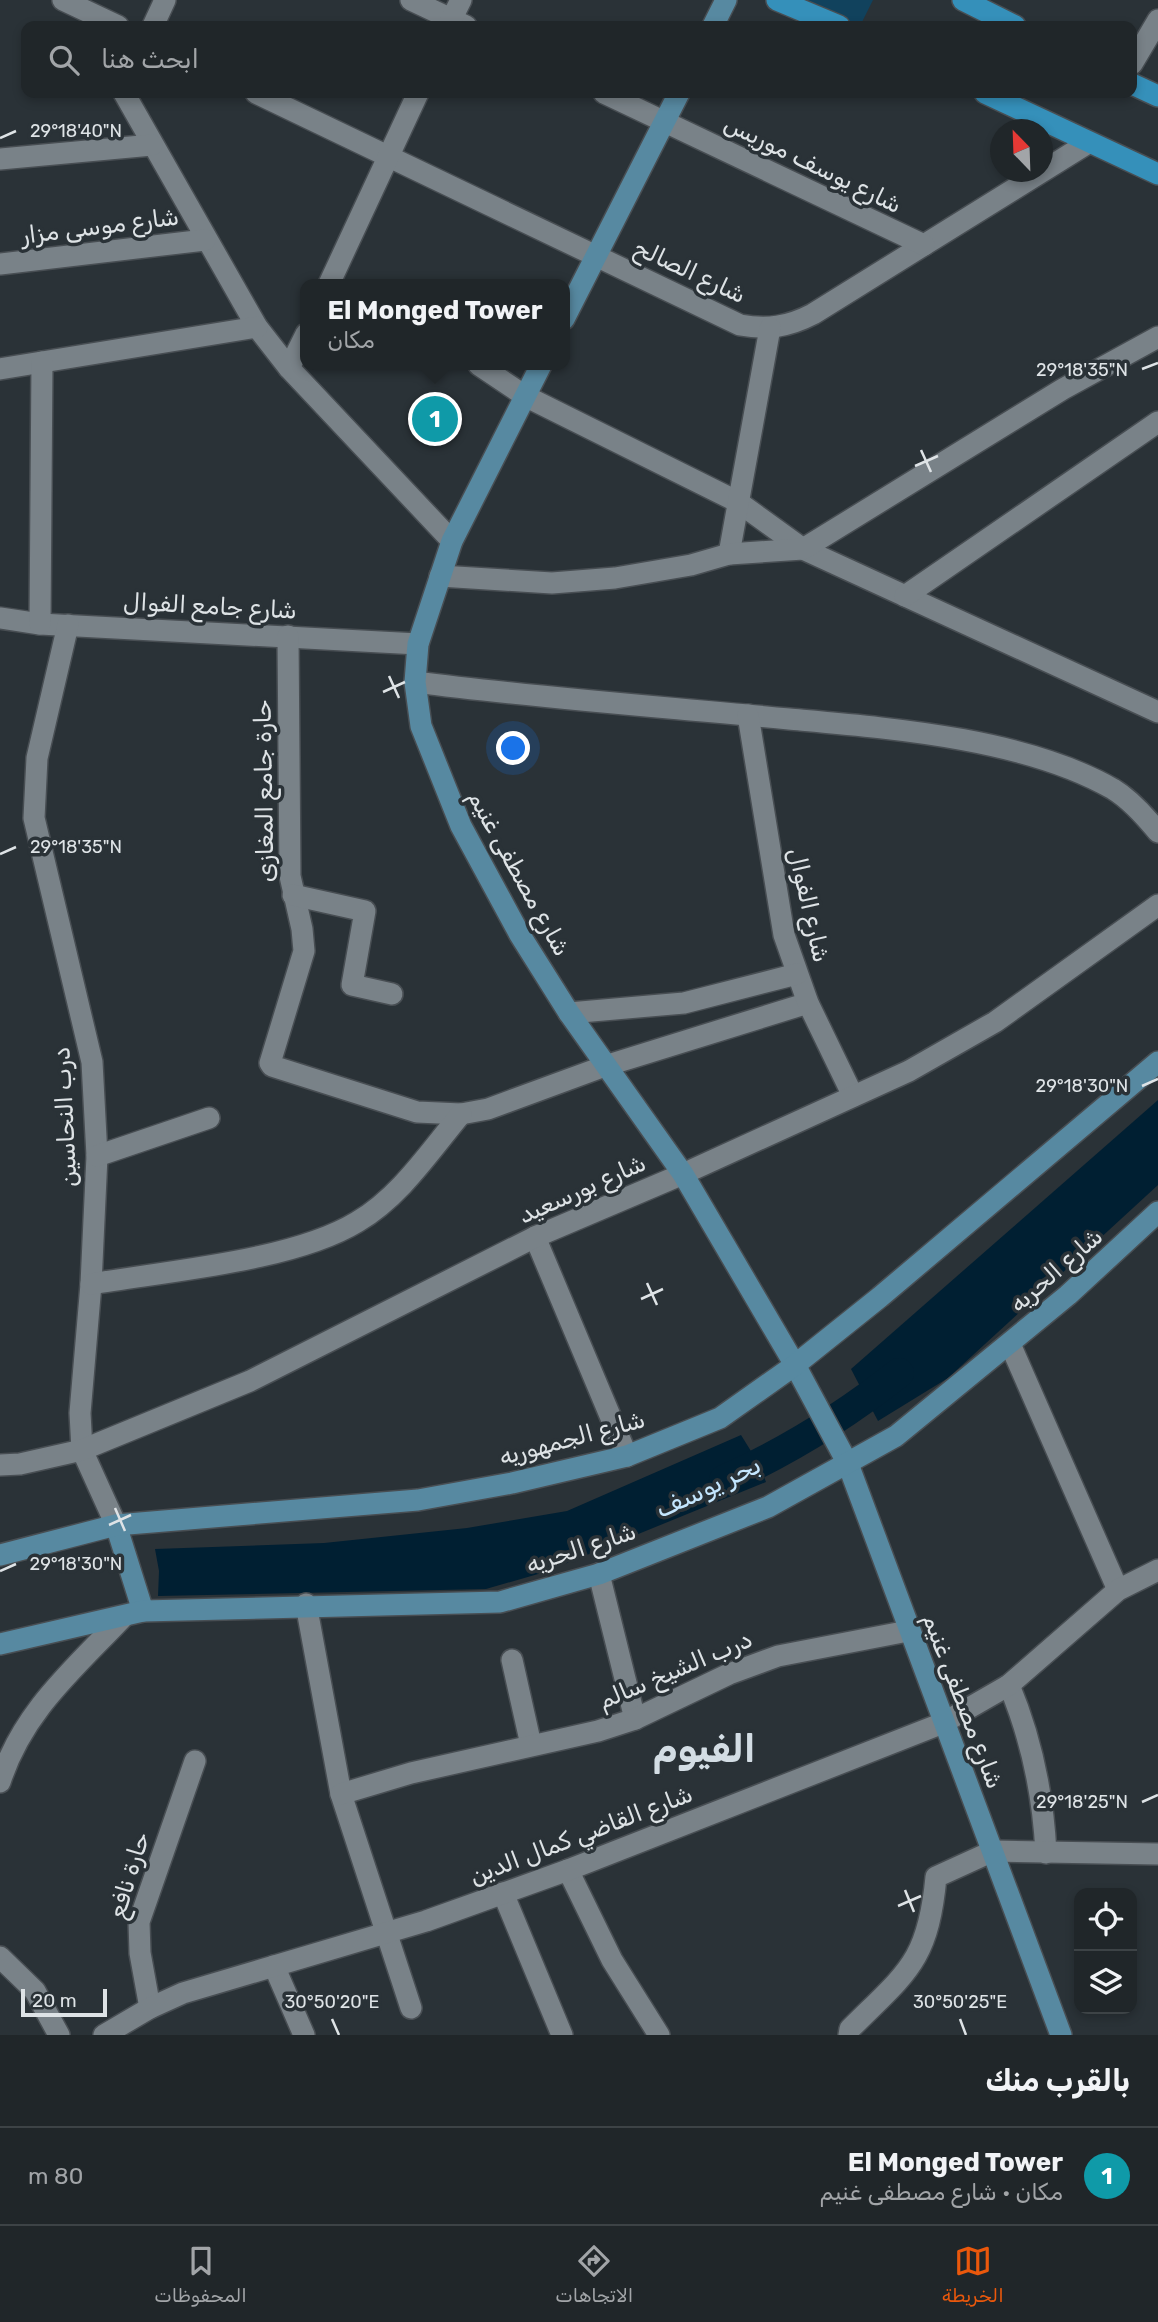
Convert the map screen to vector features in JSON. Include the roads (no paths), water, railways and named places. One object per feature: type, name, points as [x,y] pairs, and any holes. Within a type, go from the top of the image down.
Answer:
[{"type":"main road","points":[[777,0],[827,21]]},
{"type":"main road","points":[[963,0],[1005,21]]},
{"type":"main road","points":[[1137,86],[1158,96]]},
{"type":"main road","points":[[995,98],[1158,174]]},
{"type":"street","points":[[155,21],[165,0]]},
{"type":"street","points":[[411,0],[450,21]]},
{"type":"street","points":[[456,21],[461,0]]},
{"type":"street","points":[[716,21],[726,0]]},
{"type":"street","points":[[77,11],[104,21]]},
{"type":"street","points":[[1137,56],[1158,20]]},
{"type":"street","points":[[127,98],[205,240],[257,327],[289,368],[452,541]]},
{"type":"street","name":"شارع الصالح","points":[[266,98],[740,325],[770,328],[785,326],[813,314],[1088,143]]},
{"type":"street","points":[[336,279],[416,98]]},
{"type":"street","name":"شارع يوسف موريس","points":[[615,98],[924,245]]},
{"type":"street","points":[[570,309],[676,98]]},
{"type":"street","points":[[0,159],[152,145]]},
{"type":"street","name":"شارع موسى مزار","points":[[0,264],[205,240]]},
{"type":"street","points":[[0,369],[257,327]]},
{"type":"street","points":[[729,554],[770,328]]},
{"type":"street","points":[[440,576],[516,583],[565,582],[627,576],[691,565],[729,554],[803,549],[1063,389],[1158,338]]},
{"type":"street","points":[[289,368],[300,346]]},
{"type":"street","points":[[40,624],[42,362]]},
{"type":"street","points":[[486,370],[525,396],[738,502],[803,549],[1158,712]]},
{"type":"street","name":"شارع مصطفى غنيم","points":[[538,370],[452,541],[440,576],[418,643],[415,682],[421,726],[461,826],[520,935],[605,1066],[683,1174],[795,1365],[848,1464],[1061,2035]]},
{"type":"street","points":[[905,596],[1158,422]]},
{"type":"street","name":"شارع جامع الفوال","points":[[0,618],[40,624],[418,643]]},
{"type":"street","name":"درب النحاسين","points":[[68,625],[37,758],[34,818],[39,848],[86,1028],[95,1096],[97,1156],[91,1284],[80,1413],[82,1450],[116,1525]]},
{"type":"street","name":"حارة جامع المغازى","points":[[288,636],[290,876],[304,951],[271,1064],[417,1112],[461,1114]]},
{"type":"street","points":[[415,682],[943,737],[1010,751],[1067,769],[1113,789],[1143,813],[1158,832]]},
{"type":"street","name":"شارع الفوال","points":[[748,715],[776,895],[797,974],[808,1003],[853,1096]]},
{"type":"street","points":[[293,895],[365,911],[352,985],[392,994]]},
{"type":"street","name":"شارع بورسعيد","points":[[0,1465],[20,1464],[82,1450],[250,1381],[535,1237],[683,1174],[909,1071],[985,1028],[1158,905]]},
{"type":"street","points":[[569,1013],[684,1003],[741,991],[797,974]]},
{"type":"street","points":[[91,1284],[274,1252],[326,1237],[358,1222],[391,1197],[461,1114],[488,1109],[605,1066],[808,1003]]},
{"type":"street","name":"شارع الجمهوريه","points":[[0,1555],[116,1525],[418,1500],[512,1483],[628,1455],[720,1418],[795,1365],[1158,1062]]},
{"type":"street","points":[[97,1156],[209,1118]]},
{"type":"street","name":"شارع الحريه","points":[[0,1644],[133,1613],[306,1604],[500,1602],[599,1574],[768,1507],[896,1436],[1010,1344],[1158,1212]]},
{"type":"street","points":[[535,1237],[628,1455]]},
{"type":"street","points":[[1010,1344],[1118,1590]]},
{"type":"street","points":[[0,1782],[9,1755],[33,1713],[133,1613],[116,1525]]},
{"type":"street","name":"شارع القاضي كمال الدين","points":[[104,2035],[128,2028],[150,2008],[214,1982],[386,1935],[568,1870],[943,1723],[1009,1685],[1118,1590],[1158,1570]]},
{"type":"street","points":[[599,1574],[635,1719]]},
{"type":"street","points":[[306,1604],[341,1794],[411,2008]]},
{"type":"street","name":"درب الشيخ سالم","points":[[341,1794],[411,1773],[635,1719],[753,1664],[908,1630]]},
{"type":"street","points":[[512,1660],[531,1745]]},
{"type":"street","points":[[1009,1685],[1025,1724],[1037,1765],[1044,1807],[1046,1853]]},
{"type":"street","name":"حارة نافع","points":[[150,2008],[140,1953],[139,1922],[195,1761]]},
{"type":"street","points":[[849,2035],[850,2029],[911,1968],[927,1936],[936,1877],[993,1852],[1158,1854]]},
{"type":"street","points":[[568,1870],[612,1959],[659,2035]]},
{"type":"street","points":[[503,1893],[562,2035]]},
{"type":"street","points":[[0,1956],[35,1991],[59,2035]]},
{"type":"street","points":[[274,1966],[304,2035]]},
{"type":"water","points":[[1158,1100],[1158,1185],[948,1378],[878,1421],[851,1369]]},
{"type":"water","points":[[741,1435],[759,1464],[766,1482],[545,1572],[486,1589],[158,1596],[159,1571],[155,1549],[324,1543],[467,1528],[567,1511]]},
{"type":"waterway","name":"بحر يوسف","points":[[724,1480],[815,1432],[899,1373]]},
{"type":"place","name":"El Monged Tower","points":[[435,419]]},
{"type":"district","name":"الفيوم","points":[[704,1749]]}]
